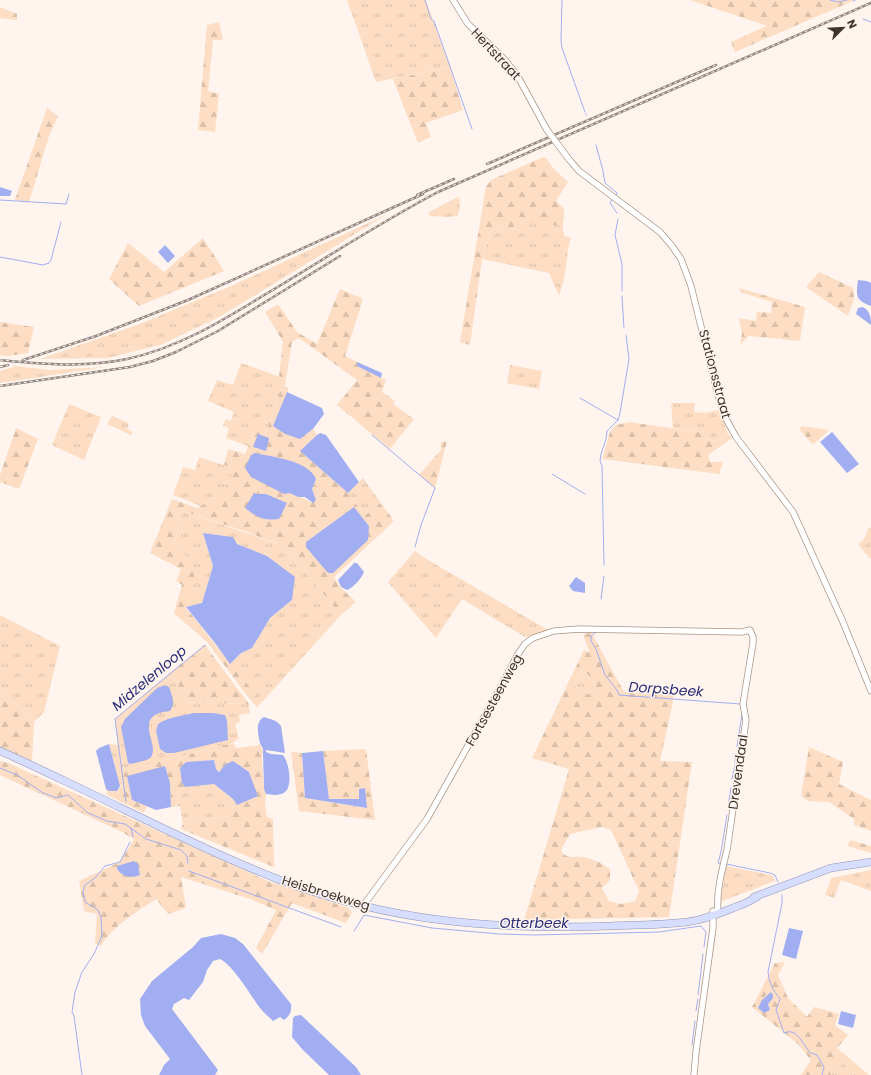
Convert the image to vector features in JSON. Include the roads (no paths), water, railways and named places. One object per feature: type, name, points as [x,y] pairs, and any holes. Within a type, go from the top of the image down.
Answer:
[{"type":"main road","name":"Heisbroekweg","points":[[0,751],[224,856],[280,880],[363,906],[433,920],[504,926],[567,928],[650,925],[678,922],[716,913],[751,898],[831,868],[871,862]]},
{"type":"street","name":"Hertstraat","points":[[453,0],[468,24],[505,60],[517,75],[547,130]]},
{"type":"street","name":"Stationsstraat","points":[[547,130],[579,171],[660,232],[681,259],[691,286],[716,390],[725,417],[736,437],[793,512],[871,691]]},
{"type":"street","name":"Fortsesteenweg","points":[[363,906],[427,819],[518,654],[525,644],[533,638],[554,631],[578,629],[742,632],[750,630]]},
{"type":"street","name":"Drevendaal","points":[[694,1075],[713,928],[722,867],[727,850],[746,720],[743,704],[753,643],[753,637],[750,630]]},
{"type":"water","points":[[0,187],[12,191],[10,196],[0,196]]},
{"type":"water","points":[[165,245],[175,256],[168,263],[158,252]]},
{"type":"water","points":[[858,280],[871,283],[871,306],[862,302],[858,297]]},
{"type":"water","points":[[863,307],[870,314],[871,325],[856,314],[858,308]]},
{"type":"water","points":[[357,362],[382,373],[381,378],[357,366]]},
{"type":"water","points":[[287,392],[322,408],[324,414],[313,429],[300,439],[285,434],[273,426]]},
{"type":"water","points":[[832,432],[859,464],[847,473],[820,442]]},
{"type":"water","points":[[320,433],[326,435],[359,482],[348,493],[300,451]]},
{"type":"water","points":[[258,434],[269,438],[266,451],[253,447]]},
{"type":"water","points":[[255,453],[289,460],[305,467],[316,479],[312,489],[316,500],[313,503],[305,497],[298,497],[290,493],[284,494],[251,477],[245,468],[251,455]]},
{"type":"water","points":[[254,493],[266,494],[287,503],[279,519],[269,520],[261,518],[245,508]]},
{"type":"water","points":[[354,507],[369,526],[368,540],[333,573],[328,573],[306,547],[306,542]]},
{"type":"water","points":[[203,533],[233,537],[237,544],[267,556],[295,577],[292,600],[270,618],[252,648],[241,653],[230,664],[186,607],[202,603],[213,566]]},
{"type":"water","points":[[354,563],[357,563],[364,572],[357,582],[347,590],[341,587],[338,580]]},
{"type":"water","points":[[576,577],[585,583],[585,593],[573,591],[569,586]]},
{"type":"water","points":[[165,685],[169,687],[173,699],[173,705],[170,711],[158,714],[152,718],[149,724],[149,731],[153,745],[151,757],[147,760],[131,764],[128,763],[121,727],[125,719],[157,688]]},
{"type":"water","points":[[194,713],[213,713],[225,715],[227,720],[228,740],[174,753],[166,753],[160,749],[156,731],[158,724],[171,718]]},
{"type":"water","points":[[264,717],[275,721],[281,726],[285,753],[266,750],[266,752],[271,754],[283,755],[287,763],[289,785],[285,792],[278,795],[266,794],[264,789],[263,750],[260,743],[258,725]]},
{"type":"water","points":[[109,744],[120,786],[117,791],[109,791],[106,789],[96,751],[99,748]]},
{"type":"water","points":[[323,751],[329,799],[359,799],[359,789],[365,788],[367,808],[305,798],[302,753]]},
{"type":"water","points":[[214,760],[216,769],[219,772],[226,764],[233,761],[249,772],[258,796],[237,805],[233,799],[214,784],[185,787],[182,783],[180,768],[186,762]]},
{"type":"water","points":[[165,766],[170,783],[171,807],[156,810],[132,800],[127,776]]},
{"type":"water","points":[[134,861],[138,864],[140,875],[133,877],[127,876],[122,874],[117,869],[117,866]]},
{"type":"water","points":[[789,928],[803,931],[796,959],[782,955]]},
{"type":"water","points":[[221,934],[235,938],[243,944],[291,1004],[290,1013],[284,1020],[280,1017],[273,1021],[260,1008],[242,981],[225,962],[220,959],[213,961],[207,970],[203,982],[189,1000],[184,998],[174,1004],[172,1009],[218,1070],[215,1075],[159,1075],[164,1065],[170,1059],[145,1026],[141,1015],[140,999],[152,981],[193,947],[201,938]]},
{"type":"water","points":[[771,992],[773,998],[768,1004],[770,1010],[764,1013],[758,1008],[762,1000]]},
{"type":"water","points":[[841,1011],[856,1015],[853,1028],[838,1024]]},
{"type":"water","points":[[301,1015],[356,1067],[361,1075],[329,1075],[302,1049],[292,1037],[293,1018]]},
{"type":"waterway","points":[[425,0],[431,19],[434,21],[472,129]]},
{"type":"waterway","name":"Dorpsbeek","points":[[562,0],[562,48],[585,112]]},
{"type":"waterway","points":[[830,0],[838,2],[847,0]]},
{"type":"waterway","points":[[863,19],[871,22]]},
{"type":"waterway","name":"Dorpsbeek","points":[[596,145],[605,183],[617,193],[616,195]]},
{"type":"waterway","points":[[0,200],[66,204],[69,194]]},
{"type":"waterway","name":"Dorpsbeek","points":[[612,200],[610,203],[617,213]]},
{"type":"waterway","name":"Dorpsbeek","points":[[618,219],[615,235],[622,264],[622,291]]},
{"type":"waterway","points":[[0,257],[43,265],[49,263],[61,222]]},
{"type":"waterway","name":"Dorpsbeek","points":[[622,296],[624,328]]},
{"type":"waterway","name":"Dorpsbeek","points":[[604,565],[602,466],[600,461],[607,431],[618,420],[620,413],[629,359],[626,335]]},
{"type":"waterway","points":[[580,398],[618,420]]},
{"type":"waterway","points":[[372,435],[435,488],[421,525],[415,547]]},
{"type":"waterway","points":[[552,474],[585,494]]},
{"type":"waterway","name":"Dorpsbeek","points":[[601,599],[604,576]]},
{"type":"waterway","name":"Dorpsbeek","points":[[596,632],[591,636],[591,641],[596,649],[605,675],[617,690],[619,695],[740,704]]},
{"type":"waterway","name":"Midzelenloop","points":[[126,802],[115,719],[205,645]]},
{"type":"waterway","name":"Dorpsbeek","points":[[737,747],[742,714]]},
{"type":"waterway","name":"Dorpsbeek","points":[[735,762],[736,754]]},
{"type":"waterway","name":"Dorpsbeek","points":[[732,779],[735,765]]},
{"type":"waterway","name":"Otterbeek","points":[[0,768],[17,775],[43,793],[57,798],[68,795],[88,813],[107,821],[125,824],[146,839],[181,850],[187,856],[188,863]]},
{"type":"waterway","name":"Dorpsbeek","points":[[728,807],[731,788]]},
{"type":"waterway","name":"Dorpsbeek","points":[[720,864],[718,863],[727,815]]},
{"type":"waterway","name":"Otterbeek","points":[[131,828],[133,837]]},
{"type":"waterway","points":[[82,1075],[74,1016],[72,1012],[75,992],[82,972],[94,954],[102,936],[101,917],[98,910],[85,902],[83,892],[85,885],[95,878],[105,866],[120,862],[130,842]]},
{"type":"waterway","name":"Dorpsbeek","points":[[726,864],[770,873],[775,875],[778,882]]},
{"type":"waterway","name":"Otterbeek","points":[[189,871],[341,927]]},
{"type":"waterway","name":"Dorpsbeek","points":[[782,895],[782,903],[768,972],[769,980],[775,993],[780,999],[776,1010],[784,1033],[789,1032],[797,1035],[808,1050],[817,1055],[824,1067],[822,1075]]},
{"type":"waterway","name":"Otterbeek","points":[[354,931],[364,915],[432,928],[499,934],[535,935],[659,932],[701,926],[706,932],[704,947]]},
{"type":"waterway","name":"Otterbeek","points":[[698,995],[703,954]]},
{"type":"waterway","name":"Otterbeek","points":[[696,1011],[698,999]]},
{"type":"waterway","name":"Otterbeek","points":[[692,1045],[695,1021]]},
{"type":"railway","points":[[0,360],[48,364],[95,364],[127,359],[146,354],[182,341],[216,324],[373,229],[438,192],[871,3]]},
{"type":"railway","points":[[487,164],[716,65]]},
{"type":"railway","points":[[417,195],[454,179]]},
{"type":"railway","points":[[23,360],[96,336],[188,300],[423,194]]},
{"type":"railway","points":[[0,386],[130,367],[153,361],[176,352],[218,331],[340,256]]},
{"type":"railway","points":[[0,367],[8,365]]}]
